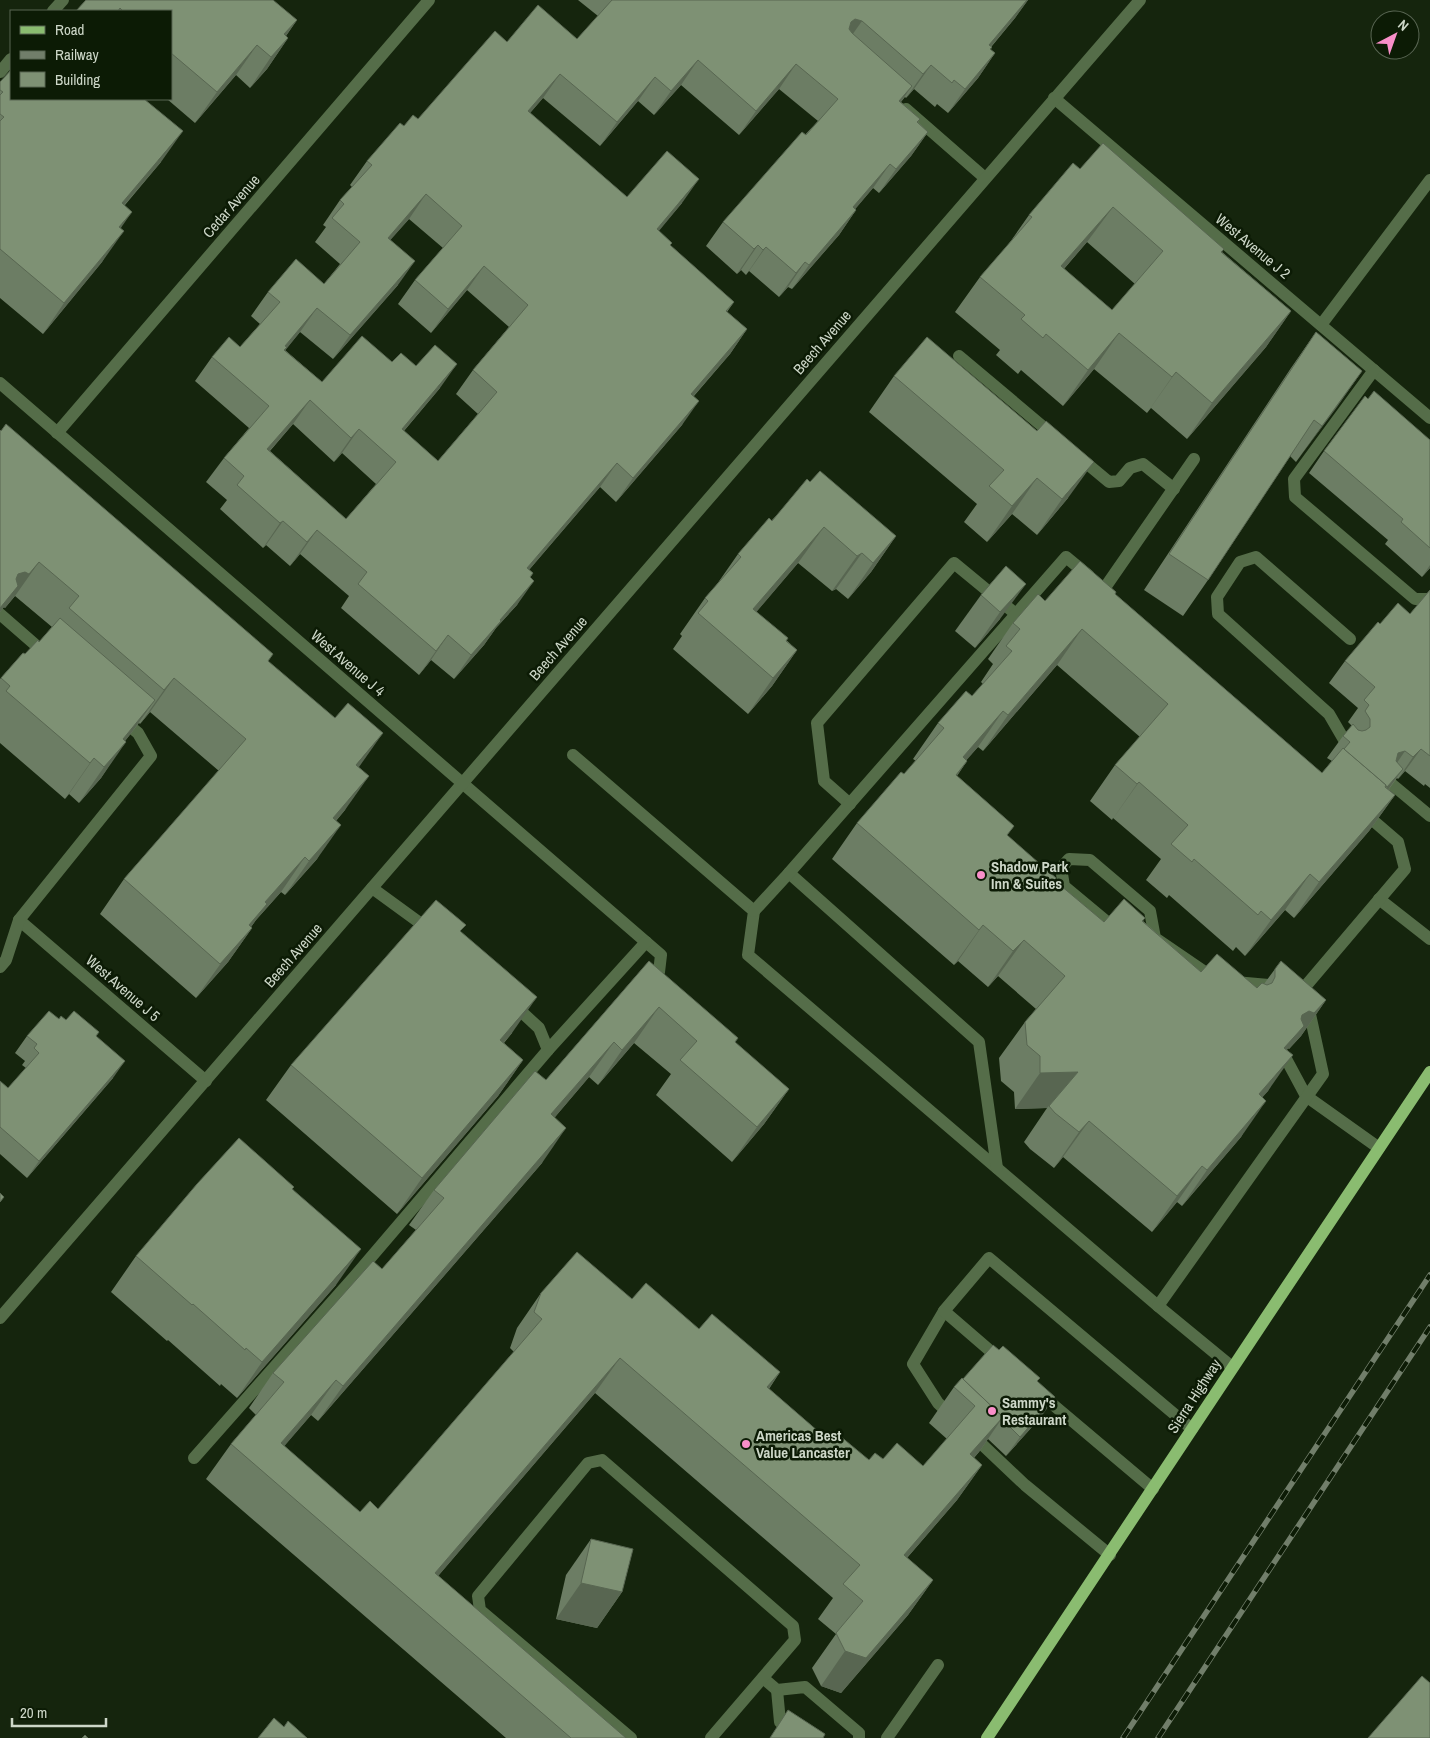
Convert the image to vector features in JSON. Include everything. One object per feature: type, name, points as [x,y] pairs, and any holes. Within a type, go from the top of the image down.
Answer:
[{"type":"main road","name":"Sierra Highway","points":[[987,1738],[1430,1072]]},
{"type":"street","points":[[54,10],[63,0]]},
{"type":"street","name":"Cedar Avenue","points":[[57,432],[429,0]]},
{"type":"street","name":"Beech Avenue","points":[[0,1318],[1140,0]]},
{"type":"street","points":[[0,72],[10,60]]},
{"type":"street","name":"West Avenue J 2","points":[[1054,98],[1430,418]]},
{"type":"street","points":[[898,102],[985,178]]},
{"type":"street","points":[[1321,325],[1430,180]]},
{"type":"street","points":[[959,356],[1109,482],[1119,481],[1130,468],[1143,464],[1174,488]]},
{"type":"street","points":[[1374,370],[1294,479],[1294,497],[1415,599],[1430,599]]},
{"type":"street","name":"West Avenue J 4","points":[[0,383],[661,955],[659,972]]},
{"type":"street","points":[[1194,459],[1108,592],[1066,557],[754,911],[748,955],[1158,1306],[1232,1367]]},
{"type":"street","points":[[1347,745],[1329,714],[1218,614],[1217,597],[1240,562],[1256,557],[1350,639]]},
{"type":"street","points":[[850,804],[824,781],[817,723],[954,562],[1016,614]]},
{"type":"street","points":[[0,614],[58,664]]},
{"type":"street","points":[[0,967],[6,960],[19,920],[151,756],[138,733],[109,708]]},
{"type":"street","points":[[572,755],[754,911]]},
{"type":"street","points":[[1388,781],[1430,816]]},
{"type":"street","points":[[1304,988],[1405,869],[1398,842],[1353,803]]},
{"type":"street","points":[[1129,940],[1064,886],[1061,868],[1069,859],[1090,860],[1150,911],[1151,938],[1217,980],[1304,988]]},
{"type":"street","points":[[789,873],[979,1042],[997,1168]]},
{"type":"street","points":[[372,888],[425,926],[439,939]]},
{"type":"street","points":[[1379,899],[1430,939]]},
{"type":"street","name":"West Avenue J 5","points":[[19,920],[206,1080]]},
{"type":"street","points":[[194,1458],[355,1276],[548,1050],[646,942]]},
{"type":"street","points":[[1239,982],[1241,998]]},
{"type":"street","points":[[1158,1306],[1323,1074],[1304,988]]},
{"type":"street","points":[[503,996],[539,1028],[548,1050]]},
{"type":"street","points":[[1284,1054],[1306,1096],[1379,1148]]},
{"type":"street","points":[[1110,1555],[1026,1484],[938,1403],[913,1364],[944,1311],[989,1258],[1192,1430]]},
{"type":"street","points":[[944,1311],[1011,1368]]},
{"type":"street","points":[[1026,1381],[1153,1489]]},
{"type":"street","points":[[631,1738],[480,1610],[478,1596],[588,1463],[602,1460],[792,1626],[795,1640],[712,1738]]},
{"type":"street","points":[[887,1738],[938,1665]]},
{"type":"street","points":[[762,1678],[777,1690],[805,1687],[859,1733],[859,1738]]},
{"type":"street","points":[[777,1690],[780,1722],[800,1738]]},
{"type":"building","points":[[86,0],[273,0],[297,20],[284,34],[288,38],[271,57],[257,45],[217,92],[172,54],[172,10],[122,10],[120,8],[119,10],[77,10]]},
{"type":"building","points":[[612,0],[1027,0],[989,45],[992,47],[990,49],[995,53],[965,89],[954,80],[952,83],[931,65],[923,74],[862,21],[855,19],[851,22],[849,29],[852,33],[912,86],[899,101],[920,119],[917,122],[928,132],[896,169],[890,164],[853,207],[856,210],[809,265],[805,262],[796,273],[766,247],[763,250],[758,245],[754,249],[723,222],[802,132],[806,135],[838,99],[796,64],[756,111],[698,60],[671,91],[655,77],[617,122],[560,74],[528,111],[627,197],[667,151],[699,179],[657,229],[672,243],[670,245],[734,302],[726,311],[747,329],[691,394],[699,401],[633,478],[617,463],[527,568],[533,573],[530,577],[534,581],[471,655],[448,635],[436,651],[358,584],[367,572],[317,530],[307,542],[283,521],[280,523],[237,485],[244,476],[224,458],[269,406],[212,357],[229,337],[240,347],[280,302],[268,292],[296,259],[324,284],[360,242],[332,218],[344,204],[340,200],[372,165],[367,161],[400,123],[404,126],[413,115],[418,119],[495,31],[507,42],[538,5],[577,39]],"holes":[[[426,194],[462,226],[415,280],[448,309],[484,266],[528,305],[473,370],[497,392],[438,461],[402,429],[457,364],[435,345],[416,366],[401,353],[392,362],[362,336],[322,382],[284,350],[287,347],[285,346],[317,308],[350,335],[415,261],[388,238]],[[310,400],[351,438],[359,429],[396,462],[346,519],[267,449]]]},
{"type":"building","points":[[10,71],[10,100],[145,100],[183,131],[122,203],[132,212],[119,227],[124,231],[64,303],[0,249],[0,121],[4,117],[0,114],[0,95],[3,92],[0,90],[0,82]]},
{"type":"building","points":[[1103,143],[1224,249],[1221,252],[1291,311],[1212,403],[1176,372],[1172,377],[1119,333],[1088,370],[1046,334],[1043,338],[1021,319],[1025,315],[980,277],[1032,217],[1029,215],[1073,163],[1080,169]],"holes":[[[1113,207],[1163,251],[1112,310],[1061,266]]]},
{"type":"building","points":[[1316,332],[1362,371],[1322,426],[1314,420],[1208,580],[1169,554]]},
{"type":"building","points":[[927,337],[1037,431],[1046,421],[1094,462],[1062,499],[1037,478],[1012,506],[989,486],[1004,470],[894,376]]},
{"type":"building","points":[[1374,391],[1430,440],[1430,548],[1401,522],[1403,519],[1324,451],[1365,396],[1368,399]]},
{"type":"building","points":[[6,424],[273,654],[268,661],[335,718],[348,703],[383,733],[356,765],[369,776],[333,818],[341,825],[309,861],[305,857],[265,902],[267,904],[249,925],[252,928],[220,964],[124,879],[246,739],[174,678],[164,690],[69,608],[79,596],[39,562],[29,574],[25,572],[18,574],[16,579],[18,586],[0,608],[0,430]]},
{"type":"building","points":[[820,471],[896,536],[873,563],[862,553],[857,556],[824,527],[753,609],[788,638],[786,641],[797,650],[773,678],[698,613],[708,601],[705,598],[741,557],[738,554],[769,518],[772,521],[807,479],[810,482]]},
{"type":"building","points":[[1080,561],[1116,592],[1115,594],[1322,773],[1343,748],[1395,795],[1319,882],[1310,874],[1271,920],[1261,911],[1258,915],[1194,859],[1192,862],[1171,844],[1188,825],[1139,782],[1137,784],[1115,765],[1168,704],[1082,629],[1008,715],[1003,711],[963,757],[967,761],[956,775],[1014,826],[1007,835],[1056,878],[1054,880],[1104,922],[1124,899],[1145,918],[1142,921],[1201,972],[1217,954],[1257,988],[1262,983],[1267,985],[1272,983],[1275,977],[1275,969],[1281,961],[1326,1000],[1314,1013],[1309,1011],[1302,1015],[1301,1019],[1304,1026],[1284,1048],[1293,1055],[1259,1094],[1266,1101],[1207,1170],[1202,1166],[1177,1196],[1089,1121],[1079,1132],[1049,1106],[1078,1072],[1040,1073],[1040,1056],[1027,1045],[1025,1022],[1065,976],[1024,940],[1013,951],[983,925],[979,930],[857,823],[901,772],[904,774],[944,728],[938,723],[966,691],[972,696],[1012,651],[1006,646],[1020,629],[1013,623],[1038,594],[1045,601]]},
{"type":"building","points":[[1006,566],[1026,584],[1000,612],[981,595]]},
{"type":"building","points":[[1430,590],[1430,756],[1421,749],[1413,757],[1405,751],[1398,753],[1396,761],[1403,769],[1387,787],[1344,749],[1350,742],[1343,736],[1353,724],[1358,730],[1362,731],[1370,727],[1370,719],[1365,711],[1369,705],[1364,700],[1375,687],[1345,661],[1378,622],[1380,624],[1398,603],[1410,614]]},
{"type":"building","points":[[60,618],[155,700],[123,739],[126,742],[104,767],[94,758],[90,763],[6,691],[10,686],[1,678],[23,653],[25,654],[38,640],[39,642]]},
{"type":"building","points":[[436,900],[466,925],[460,931],[537,997],[500,1040],[523,1060],[422,1178],[291,1065]]},
{"type":"building","points":[[649,961],[738,1038],[735,1042],[789,1089],[757,1127],[680,1060],[697,1041],[659,1007],[622,1050],[614,1042],[551,1114],[566,1128],[343,1386],[336,1380],[281,1443],[360,1512],[370,1501],[378,1509],[542,1319],[534,1312],[541,1293],[577,1252],[632,1299],[646,1283],[699,1329],[712,1314],[780,1372],[767,1387],[827,1439],[834,1431],[869,1460],[875,1453],[883,1459],[897,1443],[923,1466],[975,1406],[954,1387],[962,1378],[1003,1417],[970,1454],[982,1465],[904,1555],[933,1580],[866,1658],[845,1651],[836,1633],[863,1601],[843,1584],[860,1565],[620,1358],[435,1573],[626,1738],[571,1738],[231,1444],[284,1382],[273,1373],[373,1261],[382,1269],[444,1198],[434,1190],[535,1071],[546,1080]]},
{"type":"building","points":[[49,1011],[59,1019],[61,1016],[66,1020],[74,1011],[99,1032],[96,1036],[125,1061],[39,1161],[0,1127],[0,1081],[8,1088],[39,1053],[34,1048],[37,1044],[27,1036]]},
{"type":"building","points":[[239,1138],[294,1187],[292,1189],[361,1249],[262,1362],[246,1348],[245,1350],[136,1256]]},
{"type":"building","points":[[0,1193],[4,1197],[0,1202]]},
{"type":"building","points":[[993,1345],[999,1350],[1003,1346],[1040,1378],[1037,1381],[1055,1397],[1020,1437],[1002,1419],[1003,1417],[963,1379]]},
{"type":"building","points":[[591,1539],[633,1549],[622,1592],[581,1583]]},
{"type":"building","points":[[1422,1676],[1430,1683],[1430,1738],[1368,1738]]},
{"type":"building","points":[[788,1710],[825,1734],[823,1738],[770,1738]]},
{"type":"building","points":[[274,1718],[284,1727],[288,1721],[307,1738],[258,1738]]},
{"type":"railway","points":[[1123,1738],[1430,1275]]},
{"type":"railway","points":[[1158,1738],[1430,1327]]},
{"type":"place","name":"Shadow Park Inn & Suites","points":[[981,875]]},
{"type":"place","name":"Sammy's Restaurant","points":[[992,1411]]},
{"type":"place","name":"Americas Best Value Lancaster","points":[[746,1444]]}]
